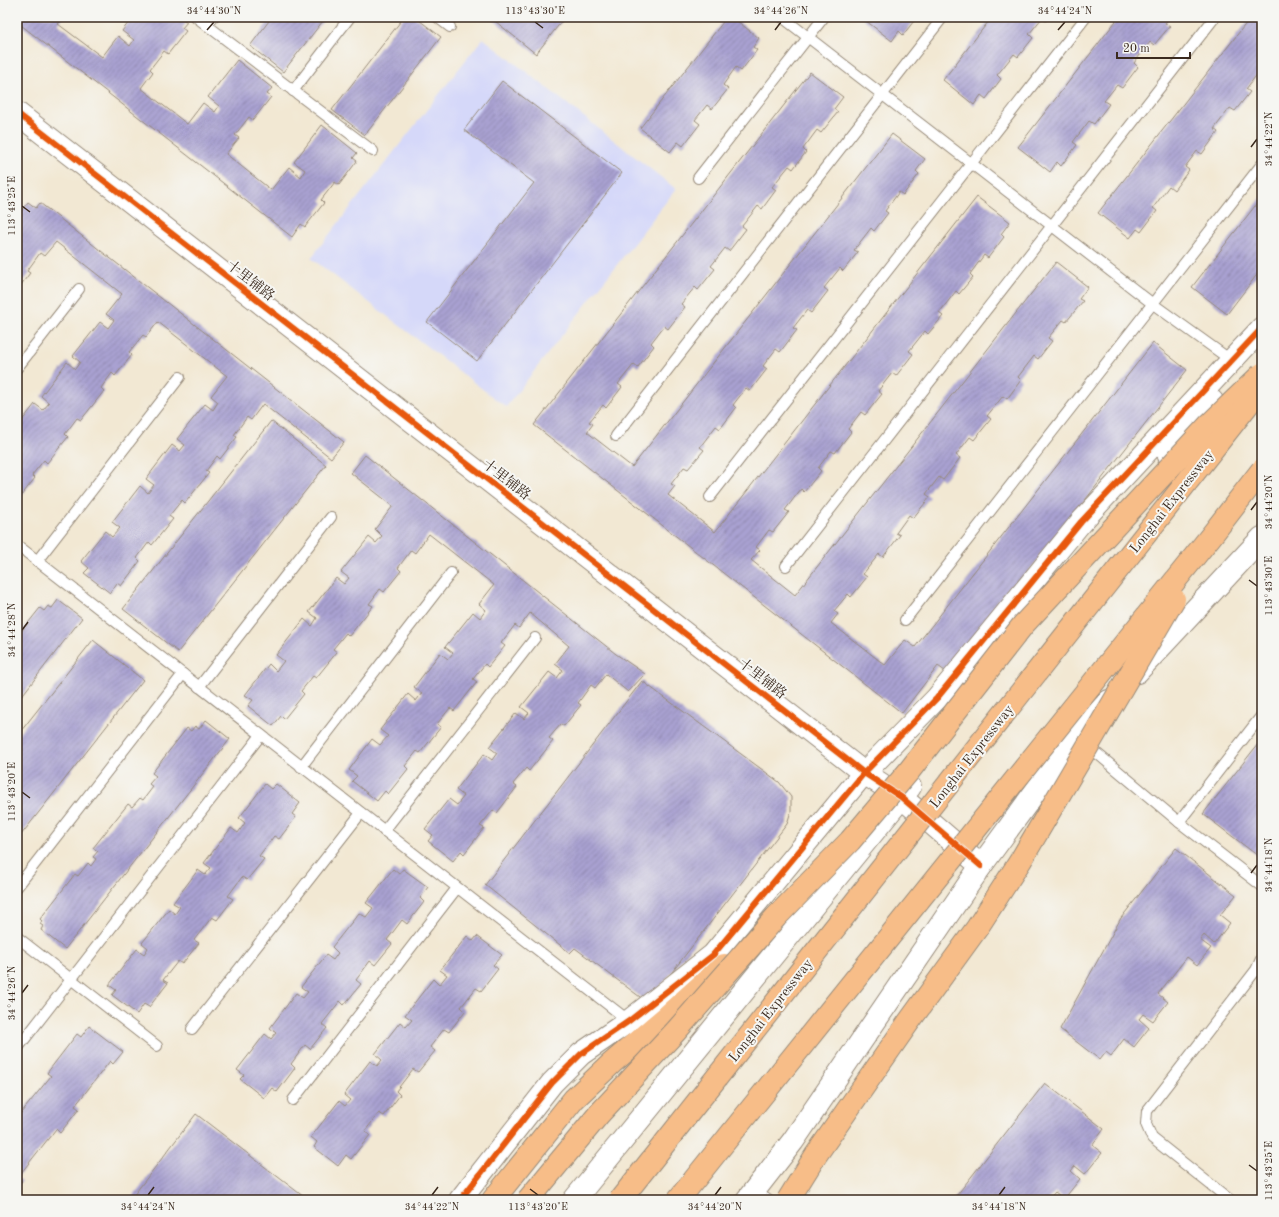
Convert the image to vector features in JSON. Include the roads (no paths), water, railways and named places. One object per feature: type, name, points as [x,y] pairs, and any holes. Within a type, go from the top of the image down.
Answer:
[{"type":"highway","points":[[528,1200],[599,1114],[676,1031],[776,918],[850,841],[908,771],[1023,625],[1209,426],[1262,374]]},
{"type":"highway","name":"Longhai Expressway","points":[[620,1200],[1262,387]]},
{"type":"highway","points":[[678,1200],[1211,536],[1262,470]]},
{"type":"highway","points":[[788,1200],[816,1155],[908,1023],[977,928],[1021,860],[1211,536]]},
{"type":"highway","points":[[493,1200],[574,1099],[612,1062],[667,1016],[776,918]]},
{"type":"street","name":"十里铺路","points":[[18,117],[864,773],[901,797],[981,866]]},
{"type":"street","points":[[460,1200],[552,1083],[582,1054],[630,1021],[713,954],[864,773],[937,698],[1081,522],[1262,328]]},
{"type":"street","points":[[574,1200],[901,797],[1262,337]]},
{"type":"street","points":[[761,1199],[793,1141],[981,866],[1076,736],[1262,538]]},
{"type":"lane","points":[[196,17],[210,21],[293,91],[373,151]]},
{"type":"lane","points":[[293,91],[350,17]]},
{"type":"lane","points":[[438,17],[450,27]]},
{"type":"lane","points":[[782,17],[1152,304],[1232,361]]},
{"type":"lane","points":[[698,178],[824,17]]},
{"type":"lane","points":[[616,436],[944,17]]},
{"type":"lane","points":[[710,497],[1086,17]]},
{"type":"lane","points":[[786,566],[1215,17]]},
{"type":"lane","points":[[905,620],[1262,164]]},
{"type":"lane","points":[[17,368],[78,289]]},
{"type":"lane","points":[[37,561],[180,376]]},
{"type":"lane","points":[[199,687],[331,518]]},
{"type":"lane","points":[[17,545],[630,1021]]},
{"type":"lane","points":[[301,766],[451,573]]},
{"type":"lane","points":[[384,831],[535,638]]},
{"type":"lane","points":[[17,887],[183,674]]},
{"type":"lane","points":[[1179,822],[1262,715]]},
{"type":"lane","points":[[17,1049],[261,735]]},
{"type":"lane","points":[[1076,736],[1179,822],[1262,886]]},
{"type":"lane","points":[[192,1029],[361,813]]},
{"type":"lane","points":[[293,1100],[457,888]]},
{"type":"lane","points":[[17,937],[157,1046]]},
{"type":"lane","points":[[1230,1200],[1152,1138],[1146,1124],[1147,1111],[1256,970],[1262,957]]}]
